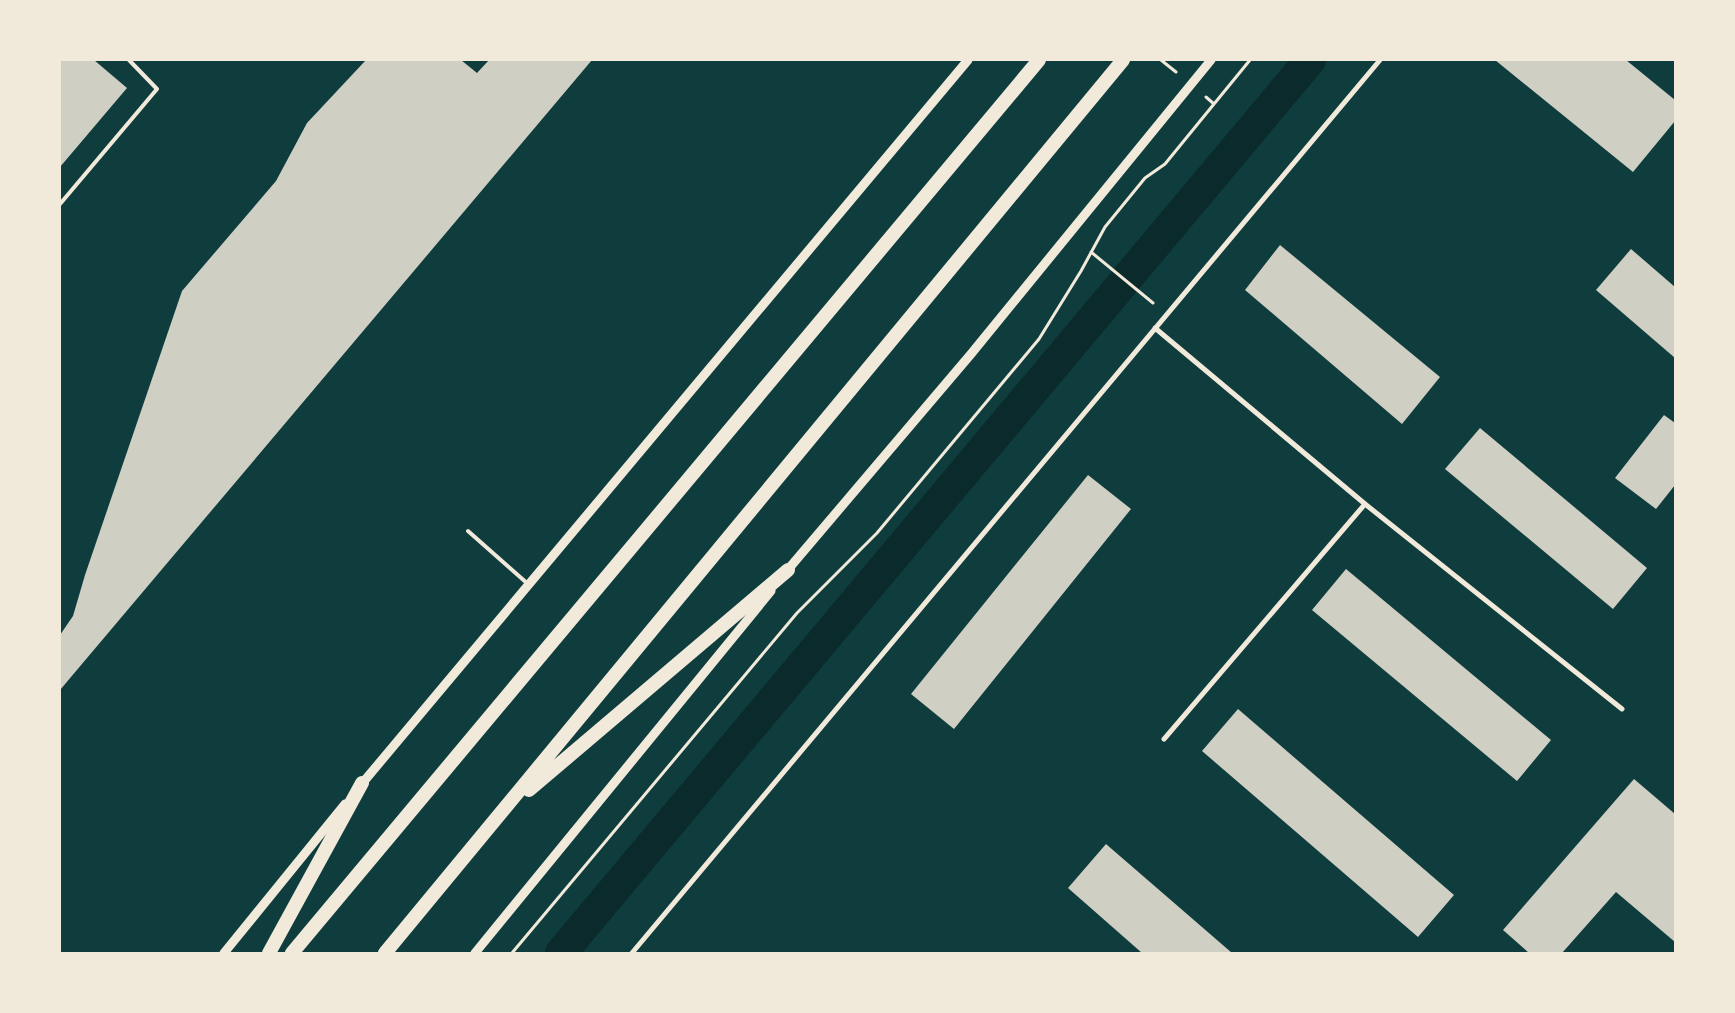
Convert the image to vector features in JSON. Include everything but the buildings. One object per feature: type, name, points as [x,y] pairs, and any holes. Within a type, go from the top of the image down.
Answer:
[{"type":"highway","points":[[292,953],[1039,60]]},
{"type":"highway","points":[[385,953],[1123,60]]},
{"type":"highway","points":[[501,813],[788,570]]},
{"type":"highway","points":[[269,953],[362,783]]},
{"type":"street","points":[[224,953],[362,783],[530,585],[968,60]]},
{"type":"street","points":[[475,953],[788,570],[971,354],[1211,60]]},
{"type":"street","points":[[632,953],[1380,60]]},
{"type":"street","points":[[1155,328],[1365,504],[1622,709]]},
{"type":"street","points":[[1164,739],[1365,504]]},
{"type":"lane","points":[[60,204],[157,89],[129,60]]},
{"type":"lane","points":[[468,530],[530,585]]},
{"type":"path","points":[[512,953],[797,613],[877,533],[1027,354],[1039,339],[1105,227],[1144,178],[1166,164],[1214,104]]},
{"type":"path","points":[[1091,252],[1167,314]]},
{"type":"waterway","points":[[561,953],[1310,60]]}]
